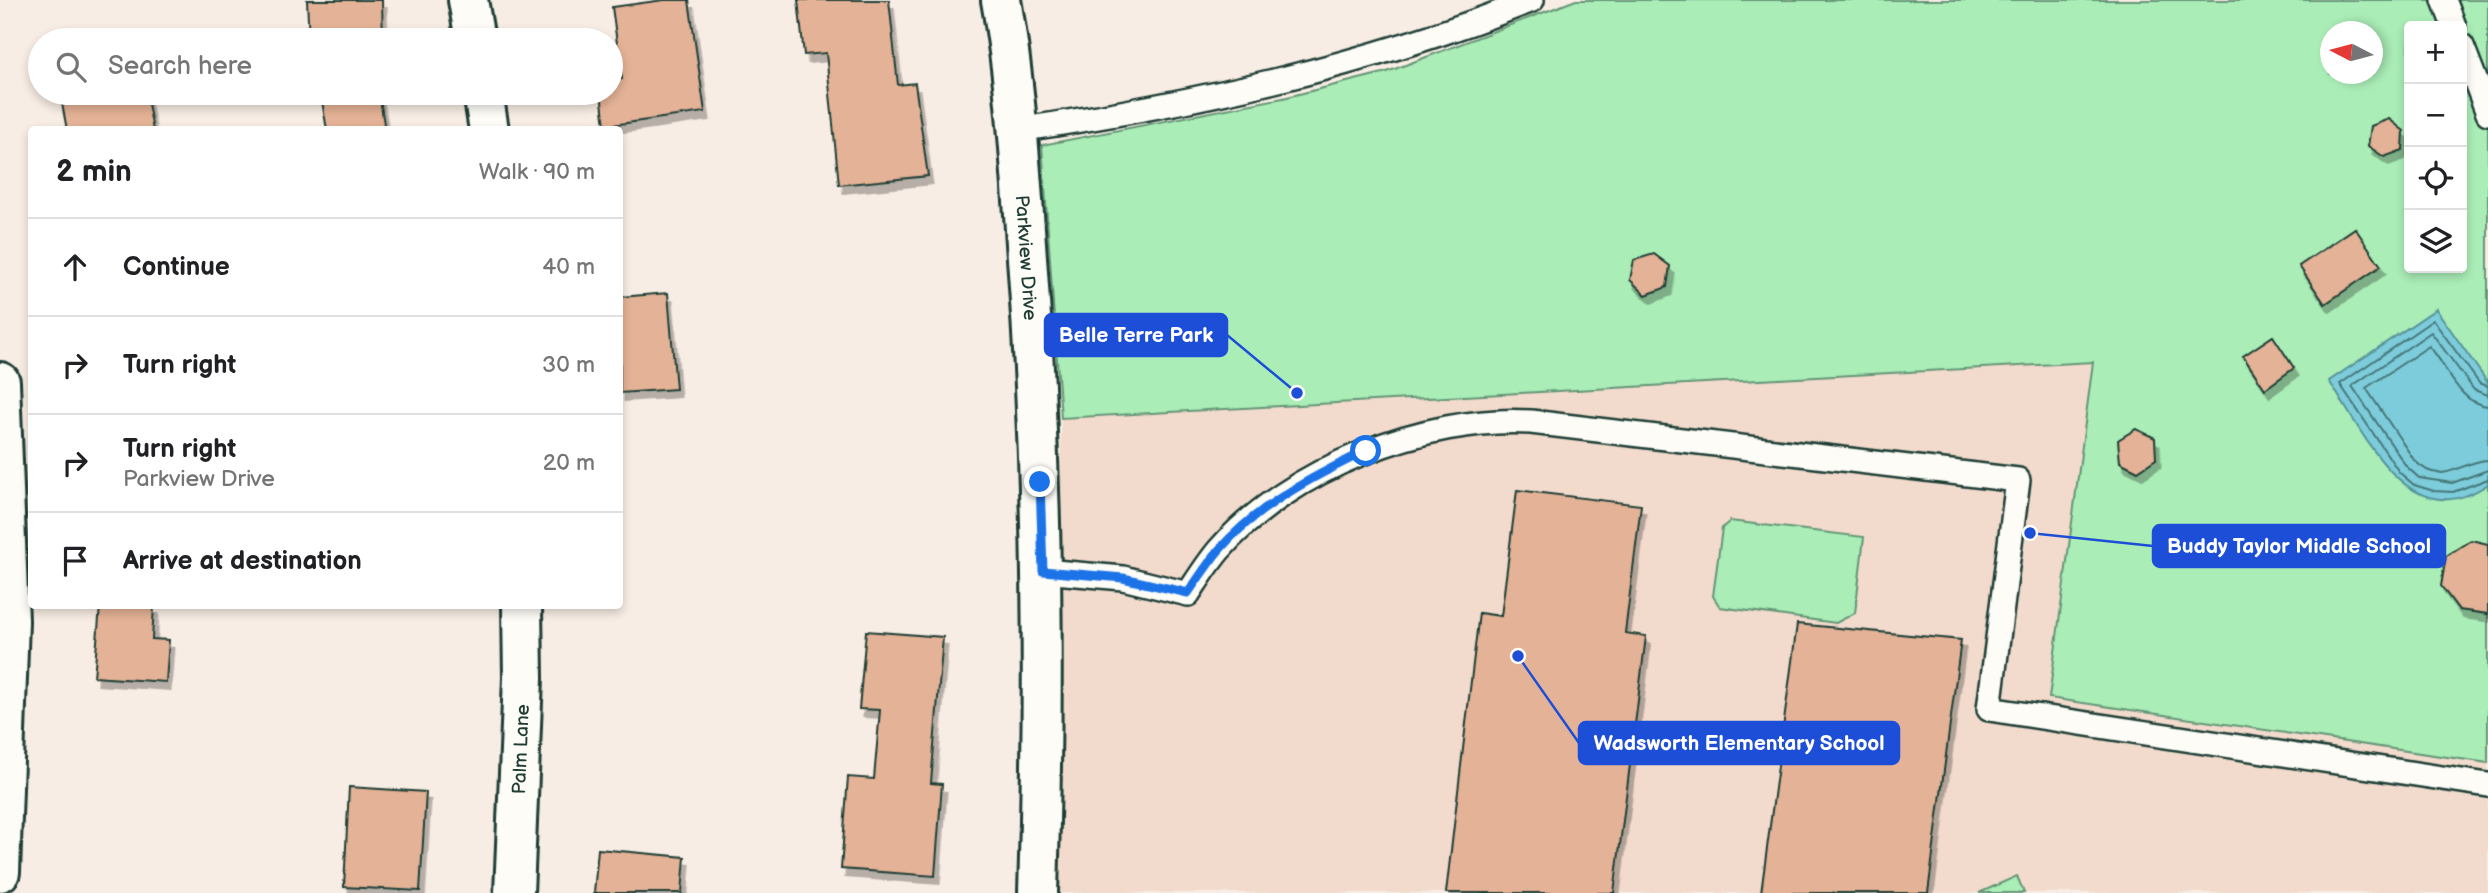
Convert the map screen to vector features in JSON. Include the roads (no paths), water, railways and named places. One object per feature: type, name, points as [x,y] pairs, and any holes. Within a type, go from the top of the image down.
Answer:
[{"type":"street","points":[[468,0],[473,28]]},
{"type":"street","name":"Parkview Drive","points":[[1001,0],[1017,130],[1037,402],[1043,571],[1038,893]]},
{"type":"street","points":[[485,105],[488,126]]},
{"type":"street","points":[[0,382],[9,621],[0,872]]},
{"type":"street","name":"Palm Lane","points":[[514,893],[523,678],[522,609]]},
{"type":"lane","points":[[1017,130],[1324,69],[1425,39],[1532,0]]},
{"type":"lane","points":[[2444,0],[2452,21]]},
{"type":"lane","points":[[2467,59],[2488,113]]},
{"type":"lane","points":[[1043,571],[1123,578],[1188,593],[1220,549],[1265,509],[1325,471],[1405,436],[1488,422],[1531,422],[2018,480],[1989,709],[2488,785]]},
{"type":"water","points":[[2436,309],[2488,383],[2488,484],[2460,498],[2435,499],[2412,490],[2392,473],[2374,451],[2329,381]]},
{"type":"place","name":"Belle Terre Park","points":[[1297,393]]},
{"type":"place","name":"Buddy Taylor Middle School","points":[[2030,533]]},
{"type":"place","name":"Wadsworth Elementary School","points":[[1518,656]]}]
